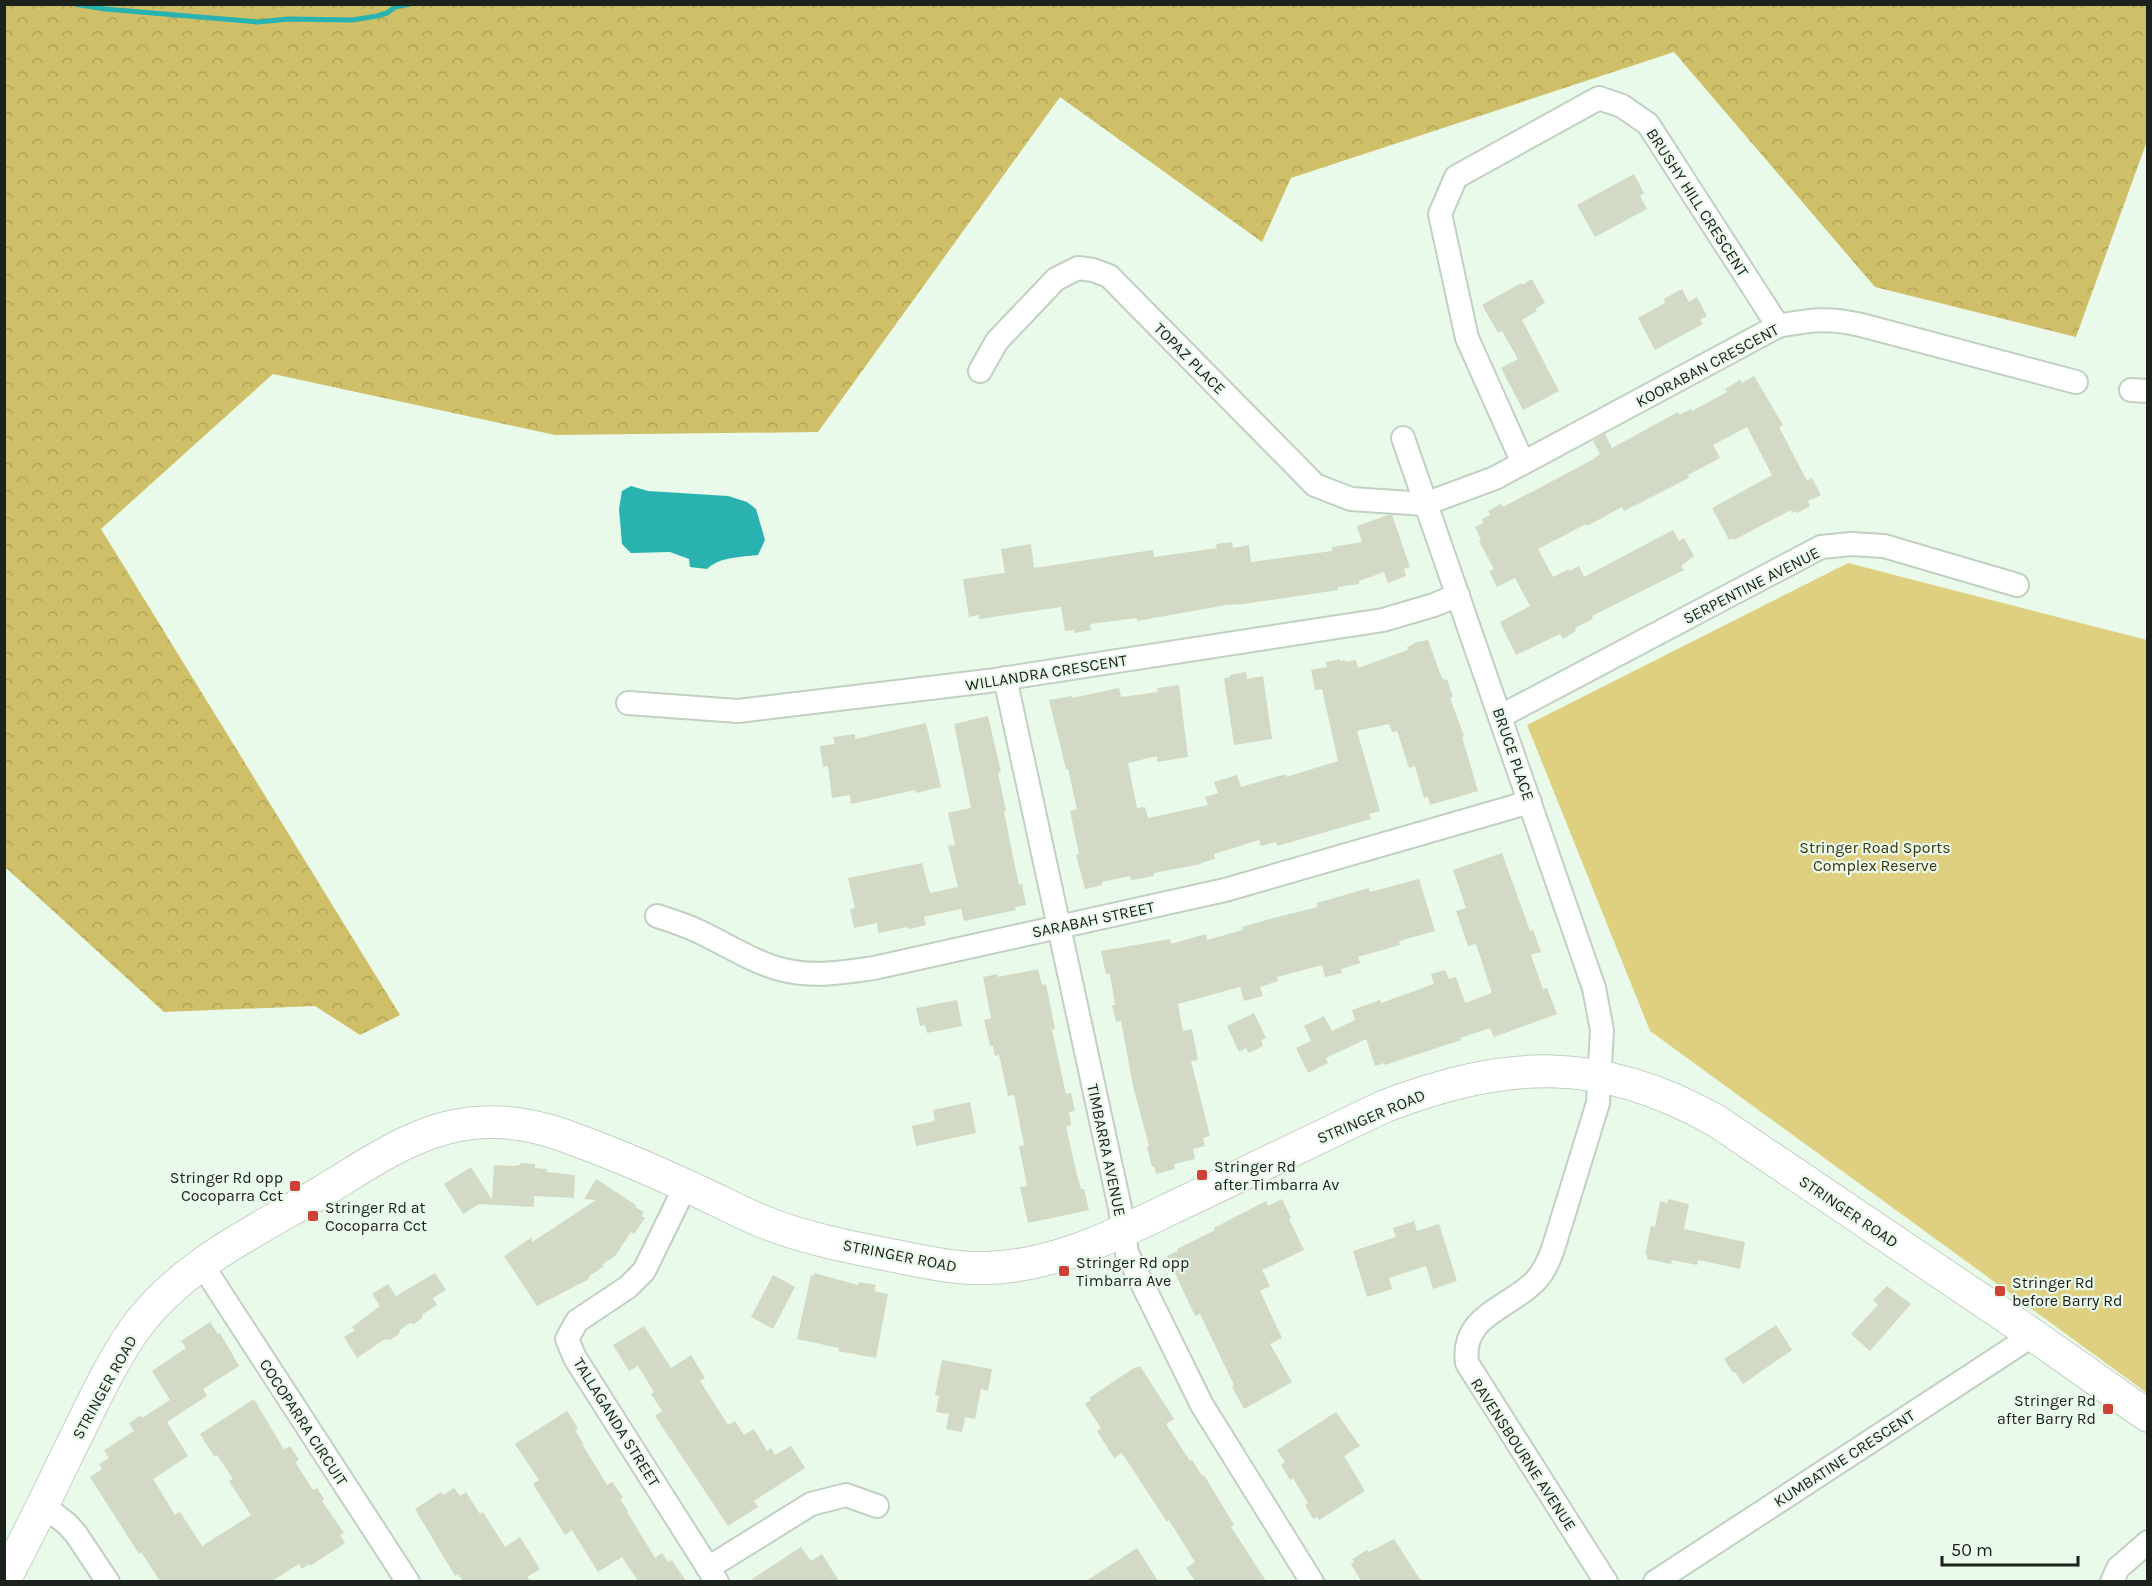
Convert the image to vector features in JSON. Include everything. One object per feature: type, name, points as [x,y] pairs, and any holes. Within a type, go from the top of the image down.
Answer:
[{"type":"street","name":"BRUSHY HILL CRESCENT","points":[[1523,463],[1467,338],[1440,214],[1456,177],[1599,98],[1622,106],[1648,124],[1778,326]]},
{"type":"street","name":"TOPAZ PLACE","points":[[980,371],[997,341],[1056,279],[1078,268],[1093,270],[1109,276],[1315,484],[1351,499],[1425,504]]},
{"type":"street","name":"KOORABAN CRESCENT","points":[[1425,504],[1495,478],[1778,326],[1811,320],[1837,319],[2076,382]]},
{"type":"street","name":"BRUCE PLACE","points":[[1403,438],[1594,988],[1602,1030],[1601,1075]]},
{"type":"street","name":"SERPENTINE AVENUE","points":[[1501,716],[1821,547],[1851,544],[1884,546],[2017,585]]},
{"type":"street","name":"WILLANDRA CRESCENT","points":[[628,703],[738,711],[874,696],[1383,620],[1434,605],[1458,595]]},
{"type":"street","name":"TIMBARRA AVENUE","points":[[1005,678],[1060,926],[1127,1253],[1203,1405],[1312,1581]]},
{"type":"street","name":"SARABAH STREET","points":[[657,916],[703,933],[764,963],[787,971],[814,974],[874,968],[1225,890],[1530,802]]},
{"type":"street","name":"STRINGER ROAD","points":[[4,1581],[84,1419],[117,1358],[155,1305],[201,1263],[404,1143],[447,1128],[476,1122],[509,1121],[561,1135],[686,1185],[758,1220],[787,1230],[884,1253],[966,1268],[1019,1265],[1062,1256],[1123,1232],[1385,1106],[1418,1094],[1503,1073],[1562,1071],[1601,1075],[1660,1093],[1715,1120],[2033,1335],[2148,1416]]},
{"type":"street","name":"RAVENSBOURNE AVENUE","points":[[1601,1075],[1598,1103],[1553,1249],[1544,1271],[1532,1285],[1476,1324],[1468,1337],[1465,1351],[1467,1363],[1473,1375],[1606,1581]]},
{"type":"street","name":"TALLAGANDA STREET","points":[[686,1185],[644,1271],[628,1287],[577,1321],[567,1339],[575,1358],[713,1574]]},
{"type":"street","name":"COCOPARRA CIRCUIT","points":[[201,1263],[408,1581]]},
{"type":"street","name":"KUMBATINE CRESCENT","points":[[1655,1581],[2033,1335]]},
{"type":"street","points":[[713,1574],[811,1504],[846,1495],[878,1506]]},
{"type":"street","points":[[43,1505],[76,1534],[108,1581]]},
{"type":"street","points":[[2112,1581],[2118,1568],[2148,1542]]},
{"type":"green space","points":[[4,5],[2147,5],[2147,141],[2076,337],[1875,287],[1674,52],[1291,178],[1262,242],[1060,97],[818,432],[555,435],[273,374],[101,529],[400,1015],[360,1035],[315,1006],[164,1012],[5,867]]},
{"type":"green space","name":"Stringer Road Sports Complex Reserve","points":[[1848,563],[2147,640],[2147,1393],[1650,1031],[1527,725]]},
{"type":"water","points":[[631,486],[648,491],[728,496],[747,502],[756,509],[765,540],[758,555],[724,560],[707,569],[690,567],[689,559],[670,552],[631,553],[622,544],[619,509],[622,491]]},
{"type":"building","points":[[1634,174],[1644,193],[1640,196],[1647,209],[1595,237],[1577,205]]},
{"type":"building","points":[[1532,279],[1545,303],[1522,320],[1559,391],[1523,410],[1501,368],[1518,359],[1502,331],[1498,333],[1482,305]]},
{"type":"building","points":[[1682,289],[1689,302],[1697,297],[1707,316],[1700,320],[1703,324],[1655,350],[1638,318],[1665,303],[1664,299]]},
{"type":"building","points":[[1754,376],[1783,425],[1779,427],[1807,481],[1812,478],[1821,495],[1808,501],[1810,506],[1797,513],[1796,511],[1792,513],[1791,510],[1734,540],[1733,538],[1729,540],[1712,508],[1772,475],[1747,427],[1713,445],[1720,458],[1688,475],[1689,478],[1624,511],[1622,507],[1538,549],[1553,577],[1579,566],[1584,577],[1673,530],[1679,541],[1684,538],[1694,556],[1681,566],[1684,570],[1592,616],[1593,619],[1577,627],[1576,631],[1563,639],[1560,634],[1516,655],[1500,622],[1530,606],[1515,578],[1497,587],[1489,571],[1494,569],[1479,541],[1481,540],[1475,527],[1483,523],[1482,519],[1490,515],[1488,511],[1501,504],[1503,507],[1592,460],[1600,454],[1593,441],[1605,434],[1612,448],[1678,412],[1679,415],[1691,409],[1692,411],[1727,392],[1725,389],[1740,380],[1742,383]]},
{"type":"building","points":[[1392,515],[1410,567],[1404,569],[1406,576],[1388,583],[1384,572],[1359,581],[1359,584],[1338,587],[1338,590],[1226,605],[1137,621],[1137,618],[1090,624],[1091,630],[1074,633],[1074,630],[1065,631],[1061,607],[979,619],[979,615],[969,617],[963,579],[1005,573],[1001,549],[1031,544],[1034,568],[1153,550],[1154,557],[1217,548],[1216,544],[1232,542],[1233,548],[1249,545],[1251,562],[1332,551],[1332,547],[1362,542],[1357,526]]},
{"type":"building","points":[[1428,640],[1441,676],[1444,680],[1447,679],[1453,697],[1450,698],[1464,736],[1462,737],[1478,791],[1430,805],[1428,797],[1424,798],[1415,766],[1409,768],[1397,731],[1392,732],[1389,724],[1357,731],[1380,811],[1369,814],[1371,819],[1277,846],[1276,842],[1261,846],[1259,840],[1214,854],[1215,859],[1201,864],[1154,873],[1154,876],[1138,879],[1131,880],[1130,876],[1102,882],[1102,885],[1085,889],[1076,855],[1079,854],[1070,811],[1077,809],[1049,700],[1072,696],[1072,698],[1119,688],[1121,697],[1158,692],[1157,688],[1179,685],[1188,757],[1157,762],[1157,756],[1128,763],[1137,808],[1145,807],[1148,818],[1208,805],[1205,797],[1218,793],[1214,782],[1237,775],[1241,787],[1286,774],[1286,777],[1338,761],[1322,689],[1315,690],[1311,670],[1327,667],[1326,662],[1340,659],[1345,662],[1356,660],[1358,668],[1408,650],[1407,647],[1413,643]]},
{"type":"building","points":[[1246,672],[1247,679],[1263,676],[1272,739],[1234,745],[1224,678]]},
{"type":"building","points":[[988,716],[1001,772],[998,773],[1012,852],[1026,905],[1015,907],[1016,910],[964,921],[961,909],[924,917],[926,925],[909,929],[908,927],[878,933],[877,923],[854,928],[850,909],[855,908],[848,878],[922,863],[930,893],[958,887],[948,846],[955,845],[948,813],[971,808],[954,724]]},
{"type":"building","points":[[926,723],[941,787],[916,793],[915,790],[851,804],[850,795],[832,798],[828,766],[823,767],[820,746],[835,744],[833,737],[855,734],[855,739]]},
{"type":"building","points":[[1502,853],[1530,931],[1533,930],[1541,952],[1531,955],[1543,989],[1547,988],[1557,1014],[1494,1037],[1490,1028],[1385,1065],[1384,1063],[1375,1066],[1366,1039],[1326,1058],[1328,1063],[1308,1073],[1296,1048],[1311,1041],[1304,1026],[1324,1016],[1332,1031],[1355,1020],[1352,1010],[1380,1000],[1381,1003],[1434,984],[1431,974],[1445,970],[1449,979],[1456,977],[1465,1003],[1492,993],[1476,944],[1468,946],[1456,911],[1466,908],[1453,870]]},
{"type":"building","points":[[1419,879],[1435,931],[1399,941],[1400,945],[1358,957],[1360,963],[1341,969],[1342,973],[1325,977],[1322,965],[1277,977],[1278,981],[1260,987],[1263,996],[1244,1001],[1240,987],[1178,1004],[1183,1031],[1192,1029],[1198,1060],[1191,1061],[1210,1136],[1203,1138],[1205,1146],[1193,1149],[1195,1159],[1174,1164],[1175,1169],[1156,1174],[1154,1166],[1152,1167],[1147,1147],[1149,1146],[1133,1086],[1121,1021],[1116,1022],[1112,1005],[1115,1005],[1110,974],[1106,974],[1101,951],[1170,939],[1171,944],[1206,934],[1207,940],[1243,930],[1242,927],[1318,907],[1317,903],[1369,888],[1370,892]]},
{"type":"building","points":[[1038,969],[1042,985],[1046,984],[1055,1029],[1052,1030],[1066,1094],[1071,1093],[1075,1111],[1069,1112],[1071,1125],[1066,1126],[1077,1175],[1081,1189],[1084,1189],[1089,1210],[1028,1223],[1020,1187],[1027,1186],[1019,1146],[1024,1145],[1014,1095],[1008,1096],[999,1055],[995,1056],[993,1046],[990,1046],[984,1020],[991,1018],[983,977],[998,974],[998,977]]},
{"type":"building","points":[[957,1000],[962,1026],[927,1033],[925,1025],[920,1026],[916,1008]]},
{"type":"building","points":[[1254,1013],[1266,1038],[1261,1040],[1263,1046],[1249,1053],[1246,1048],[1239,1052],[1227,1026]]},
{"type":"building","points":[[970,1102],[976,1133],[916,1146],[912,1126],[935,1121],[933,1110]]},
{"type":"building","points":[[520,1163],[535,1164],[535,1168],[547,1169],[547,1172],[575,1175],[574,1198],[534,1196],[534,1207],[479,1204],[463,1214],[444,1184],[471,1167],[492,1200],[494,1165],[513,1166],[520,1165]]},
{"type":"building","points":[[596,1179],[636,1205],[635,1207],[644,1212],[641,1216],[645,1218],[634,1234],[631,1232],[615,1256],[588,1277],[589,1279],[537,1306],[504,1256],[532,1237],[532,1242],[596,1200],[584,1199]]},
{"type":"building","points":[[1282,1199],[1304,1250],[1262,1270],[1270,1286],[1260,1291],[1282,1338],[1270,1344],[1292,1382],[1244,1409],[1200,1314],[1195,1316],[1167,1256],[1266,1201],[1268,1206]]},
{"type":"building","points":[[1668,1199],[1689,1204],[1684,1229],[1745,1242],[1740,1269],[1698,1260],[1697,1265],[1672,1260],[1671,1264],[1647,1259],[1645,1255],[1651,1226],[1655,1227],[1660,1201],[1667,1203]]},
{"type":"building","points":[[1414,1221],[1417,1231],[1439,1224],[1457,1281],[1433,1289],[1426,1266],[1389,1278],[1392,1289],[1367,1297],[1353,1251],[1396,1237],[1393,1228]]},
{"type":"building","points":[[435,1273],[446,1290],[433,1298],[437,1305],[423,1314],[422,1318],[414,1324],[410,1323],[400,1330],[399,1334],[390,1340],[385,1339],[357,1358],[344,1337],[355,1330],[352,1327],[380,1306],[372,1294],[388,1284],[396,1296]]},
{"type":"building","points":[[814,1273],[858,1285],[859,1282],[876,1285],[874,1291],[888,1294],[876,1358],[838,1351],[839,1348],[797,1339],[811,1275],[814,1276]]},
{"type":"building","points":[[773,1275],[795,1287],[773,1329],[751,1317]]},
{"type":"building","points":[[1887,1286],[1911,1304],[1870,1351],[1851,1334],[1878,1305],[1873,1300]]},
{"type":"building","points":[[210,1322],[218,1334],[220,1333],[239,1366],[203,1389],[207,1396],[167,1422],[188,1456],[153,1479],[175,1515],[180,1512],[202,1546],[251,1515],[229,1481],[233,1479],[200,1434],[254,1399],[284,1450],[290,1446],[299,1460],[295,1462],[313,1490],[317,1488],[324,1499],[322,1501],[344,1533],[340,1535],[345,1543],[310,1566],[309,1564],[302,1569],[299,1564],[272,1581],[160,1581],[141,1552],[139,1554],[90,1477],[102,1469],[99,1464],[109,1458],[104,1450],[134,1431],[129,1423],[141,1415],[142,1418],[170,1400],[152,1371],[186,1348],[181,1341]]},
{"type":"building","points":[[1776,1325],[1792,1350],[1743,1384],[1724,1359]]},
{"type":"building","points":[[644,1326],[671,1368],[691,1355],[705,1378],[700,1381],[728,1425],[735,1421],[744,1435],[754,1429],[767,1451],[771,1448],[775,1455],[791,1446],[805,1468],[754,1501],[758,1507],[728,1526],[655,1416],[662,1411],[651,1394],[654,1392],[638,1366],[629,1371],[613,1345]]},
{"type":"building","points":[[942,1360],[992,1369],[988,1391],[981,1389],[975,1419],[965,1417],[962,1432],[946,1429],[949,1414],[936,1412],[939,1396],[935,1395]]},
{"type":"building","points":[[1140,1366],[1174,1419],[1166,1424],[1190,1461],[1192,1460],[1202,1476],[1204,1475],[1234,1525],[1231,1527],[1266,1581],[1195,1581],[1186,1568],[1195,1562],[1169,1520],[1167,1522],[1122,1453],[1114,1458],[1097,1431],[1101,1428],[1085,1404],[1091,1400],[1089,1398]]},
{"type":"building","points":[[567,1411],[578,1428],[575,1430],[582,1444],[607,1485],[612,1482],[623,1497],[620,1499],[655,1558],[662,1553],[668,1562],[672,1560],[686,1581],[638,1581],[622,1557],[598,1572],[572,1530],[565,1535],[533,1484],[539,1480],[515,1444]]},
{"type":"building","points":[[1336,1412],[1360,1446],[1344,1456],[1365,1491],[1319,1520],[1317,1517],[1313,1519],[1305,1505],[1308,1503],[1293,1478],[1290,1480],[1281,1465],[1285,1462],[1277,1450]]},
{"type":"building","points":[[454,1488],[460,1496],[466,1492],[480,1514],[483,1512],[505,1547],[520,1537],[540,1569],[527,1577],[531,1581],[463,1581],[458,1574],[455,1576],[415,1509],[441,1492],[443,1495]]},
{"type":"building","points":[[1394,1539],[1421,1581],[1361,1581],[1351,1564],[1354,1562],[1352,1559]]},
{"type":"building","points":[[801,1547],[811,1561],[822,1554],[839,1581],[749,1581]]},
{"type":"building","points":[[1137,1548],[1158,1581],[1086,1581]]},
{"type":"waterway","points":[[75,4],[105,9],[258,22],[288,19],[352,20],[377,16],[395,7],[410,4]]},
{"type":"place","name":"Stringer Rd after Timbarra Av","points":[[1202,1175]]},
{"type":"place","name":"Stringer Rd opp Cocoparra Cct","points":[[295,1186]]},
{"type":"place","name":"Stringer Rd at Cocoparra Cct","points":[[313,1216]]},
{"type":"place","name":"Stringer Rd opp Timbarra Ave","points":[[1064,1271]]},
{"type":"place","name":"Stringer Rd before Barry Rd","points":[[2000,1291]]},
{"type":"place","name":"Stringer Rd after Barry Rd","points":[[2108,1409]]}]
